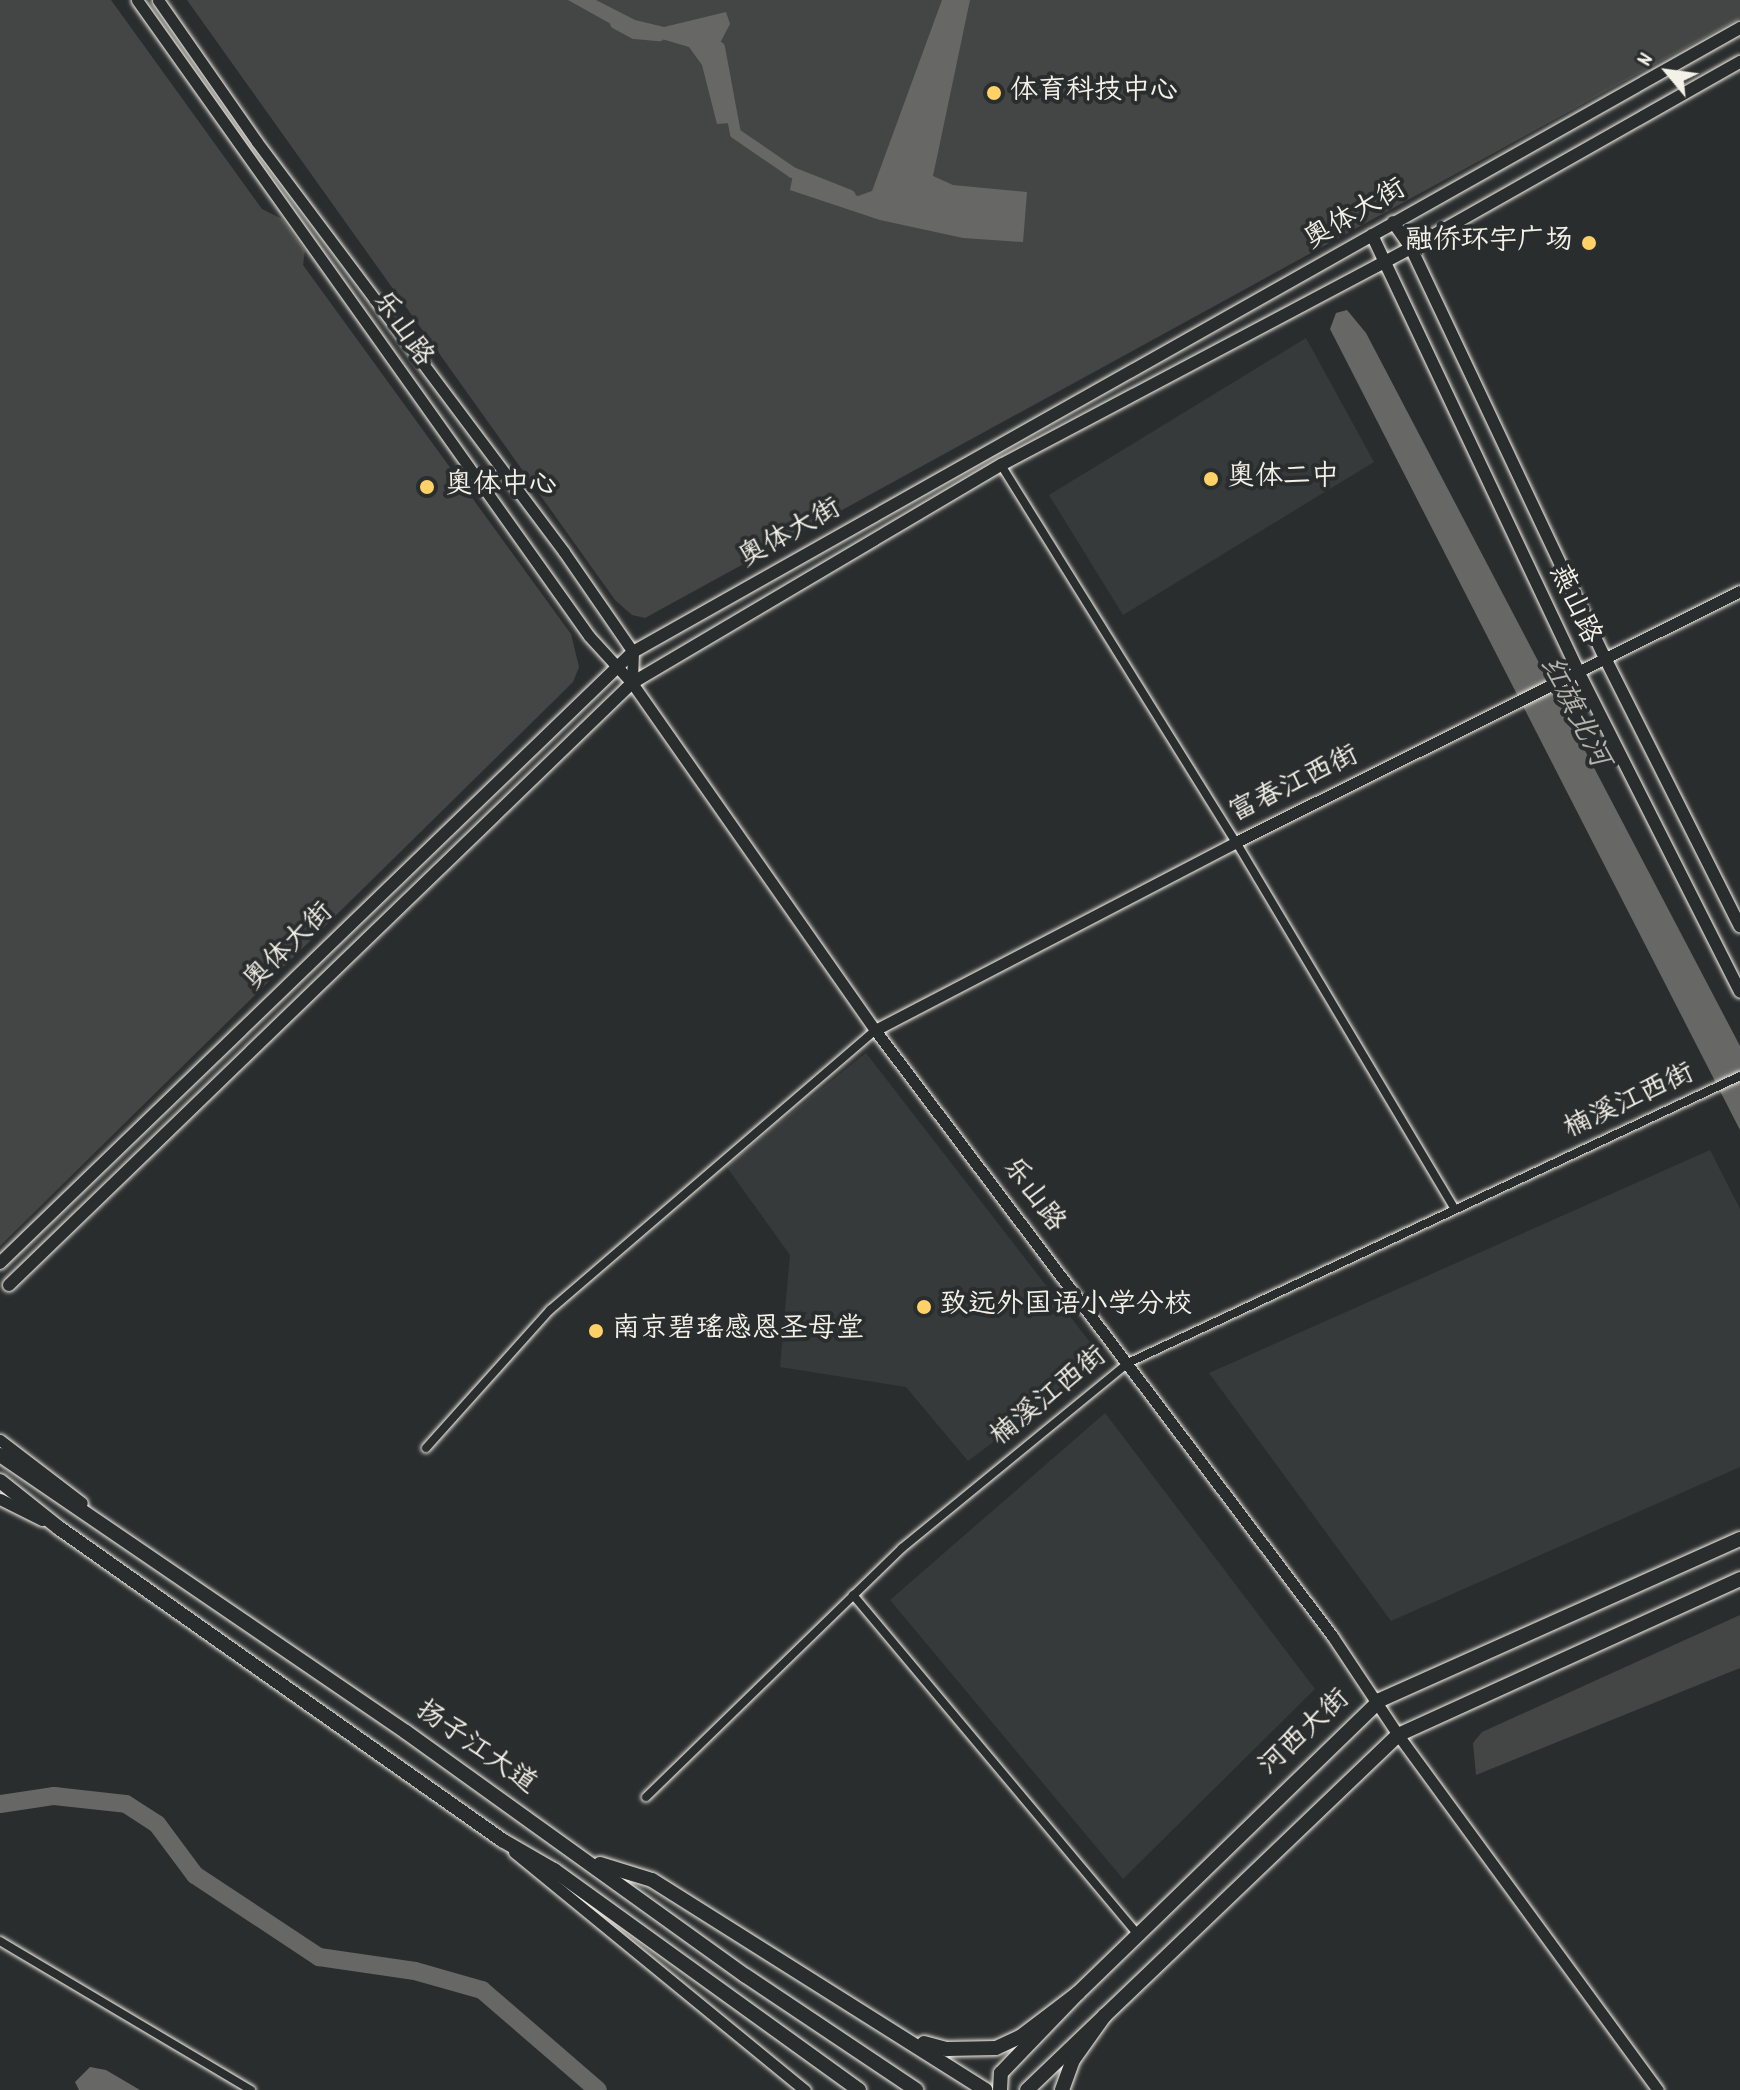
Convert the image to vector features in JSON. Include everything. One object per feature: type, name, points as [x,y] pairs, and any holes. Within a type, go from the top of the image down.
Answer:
[{"type":"main road","name":"奥体大街","points":[[0,1263],[633,652],[1740,28]]},
{"type":"main road","name":"奥体大街","points":[[4,1290],[632,683],[1001,465],[1411,248],[1740,62]]},
{"type":"main road","name":"燕山路","points":[[1393,222],[1411,248],[1606,660],[1740,926]]},
{"type":"main road","name":"燕山路","points":[[1372,235],[1579,673],[1740,992]]},
{"type":"main road","name":"扬子江大道","points":[[0,1455],[916,2090]]},
{"type":"main road","name":"扬子江大道","points":[[0,1481],[59,1528],[502,1840],[554,1870],[859,2090]]},
{"type":"main road","name":"河西大街","points":[[1000,2090],[1001,2073],[1078,1993],[1380,1700],[1740,1539]]},
{"type":"main road","points":[[1027,2090],[1398,1735],[1740,1579]]},
{"type":"main road","points":[[588,1860],[652,1880],[985,2090]]},
{"type":"main road","points":[[902,2036],[947,2049],[996,2048],[1020,2037],[1078,1993]]},
{"type":"main road","points":[[1062,2090],[1073,2060],[1105,2015]]},
{"type":"street","name":"乐山路","points":[[137,0],[615,669],[632,683],[875,1030],[1380,1700],[1398,1735],[1658,2090]]},
{"type":"street","name":"乐山路","points":[[158,0],[257,142],[491,448],[633,652]]},
{"type":"street","points":[[1001,465],[1236,842],[1455,1209]]},
{"type":"street","name":"富春江西街","points":[[875,1030],[1236,842],[1740,591]]},
{"type":"street","points":[[632,683],[633,652]]},
{"type":"street","points":[[426,1448],[550,1310],[875,1030]]},
{"type":"street","name":"楠溪江西街","points":[[646,1797],[902,1548],[1128,1363],[1740,1076]]},
{"type":"street","points":[[0,1437],[29,1463],[168,1569]]},
{"type":"street","points":[[0,1499],[59,1528]]},
{"type":"street","points":[[853,1595],[1137,1934]]},
{"type":"street","name":"扬子江大道","points":[[502,1840],[544,1881],[805,2090]]},
{"type":"street","points":[[0,1941],[251,2090]]},
{"type":"shaded area","points":[[0,0],[111,0],[262,209],[282,219],[305,251],[303,265],[571,634],[579,667],[573,682],[0,1246]]},
{"type":"shaded area","points":[[187,0],[1740,0],[1740,18],[645,618],[632,615],[615,600]]},
{"type":"shaded area","points":[[568,0],[596,0],[635,20],[664,27],[726,12],[730,24],[720,43],[718,67],[730,123],[717,124],[702,65],[689,47],[611,24]]},
{"type":"shaded area","points":[[942,0],[970,0],[933,176],[953,185],[1027,192],[1023,242],[963,238],[880,220],[790,190],[793,175],[858,196],[872,191]]},
{"type":"shaded area","points":[[1347,310],[1366,333],[1740,1046],[1740,1130],[1330,329],[1336,313]]},
{"type":"shaded area","name":"奥体二中","points":[[1306,338],[1374,462],[1123,615],[1049,495]]},
{"type":"shaded area","name":"致远外国语小学分校","points":[[866,1053],[1103,1359],[968,1461],[906,1387],[780,1367],[790,1255],[726,1166]]},
{"type":"shaded area","points":[[1710,1150],[1740,1209],[1740,1467],[1391,1621],[1209,1373]]},
{"type":"shaded area","points":[[1105,1413],[1315,1689],[1123,1879],[890,1600]]},
{"type":"shaded area","points":[[1740,1615],[1740,1668],[1476,1775],[1473,1743],[1482,1732]]},
{"type":"shaded area","points":[[90,2067],[106,2070],[140,2090],[79,2090],[75,2082]]},
{"type":"waterway","points":[[615,23],[634,33],[659,35]]},
{"type":"waterway","points":[[707,44],[719,47],[735,133],[792,172],[850,195]]},
{"type":"waterway","points":[[0,1804],[54,1796],[126,1804],[157,1824],[195,1875],[319,1957],[415,1971],[482,1990],[598,2090]]},
{"type":"place","name":"体育科技中心","points":[[994,93]]},
{"type":"place","name":"融侨环宇广场","points":[[1589,243]]},
{"type":"place","name":"奥体二中","points":[[1211,479]]},
{"type":"place","name":"奥体中心","points":[[427,487]]},
{"type":"place","name":"致远外国语小学分校","points":[[924,1307]]},
{"type":"place","name":"南京碧瑶感恩圣母堂","points":[[596,1331]]},
{"type":"water label","name":"红旗北河","points":[[1572,713]]}]
